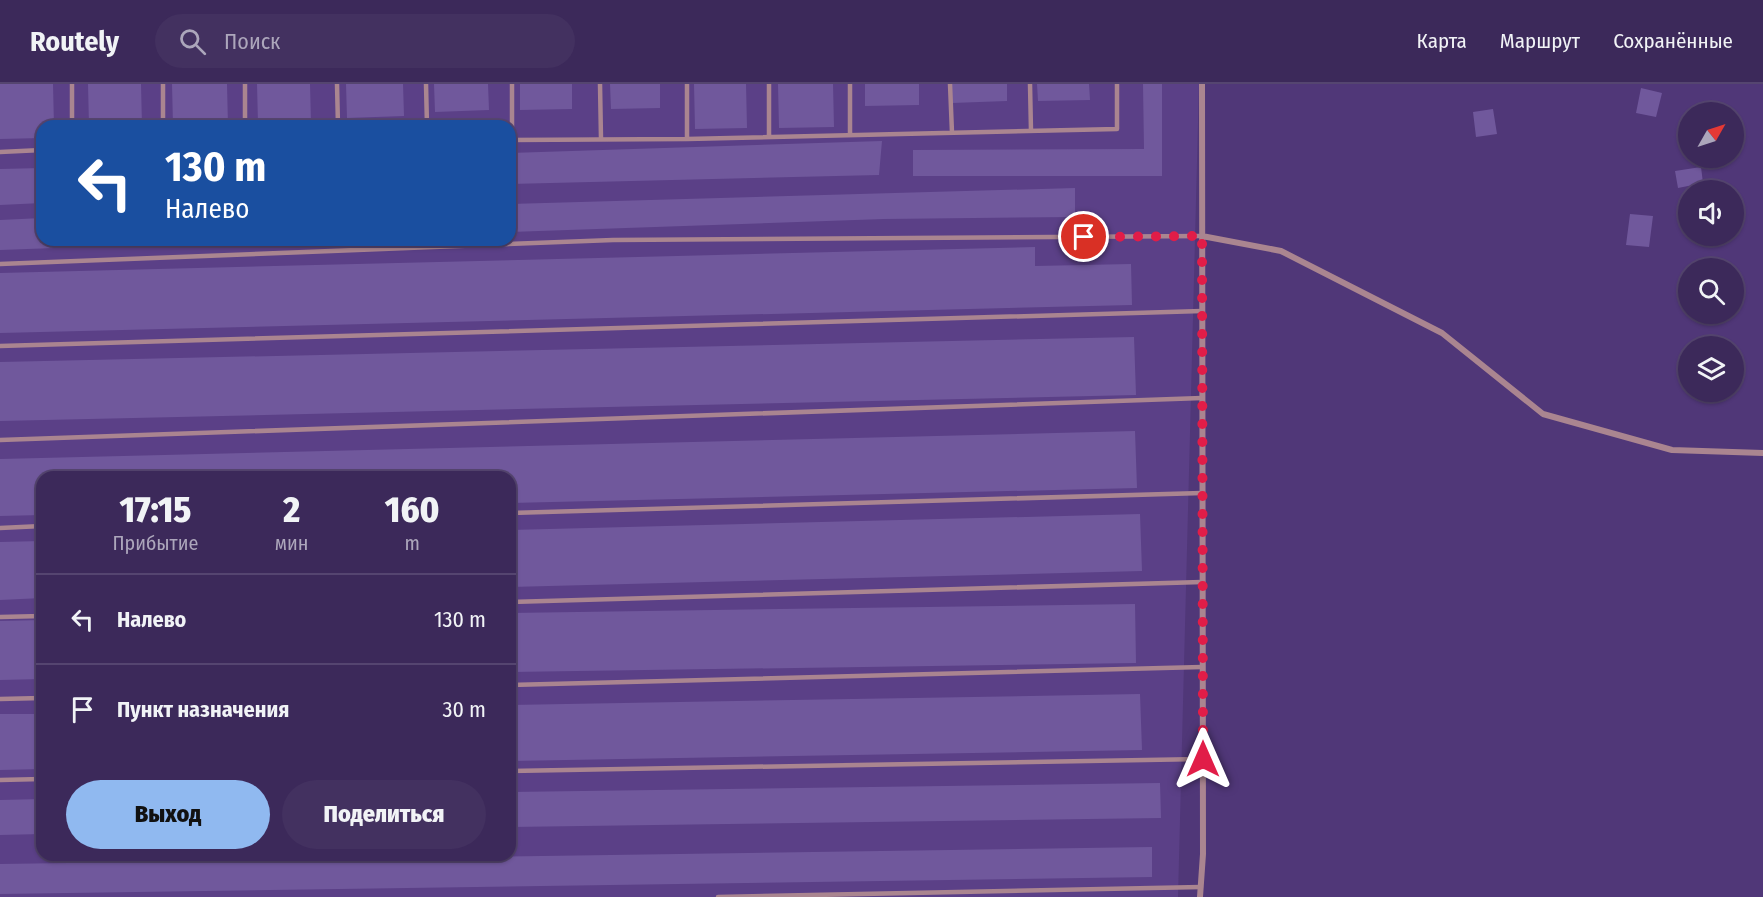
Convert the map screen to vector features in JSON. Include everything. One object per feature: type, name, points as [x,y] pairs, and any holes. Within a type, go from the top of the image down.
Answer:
[{"type":"street","points":[[1200,897],[1203,759],[1202,84]]},
{"type":"street","points":[[1202,236],[1281,251],[1442,333],[1543,414],[1672,450],[1763,453]]},
{"type":"lane","points":[[72,84],[72,120]]},
{"type":"lane","points":[[163,84],[163,120]]},
{"type":"lane","points":[[245,84],[245,120]]},
{"type":"lane","points":[[337,84],[338,120]]},
{"type":"lane","points":[[426,84],[427,120]]},
{"type":"lane","points":[[511,120],[512,84]]},
{"type":"lane","points":[[600,84],[602,139]]},
{"type":"lane","points":[[687,84],[687,139]]},
{"type":"lane","points":[[769,84],[769,137]]},
{"type":"lane","points":[[850,84],[850,135]]},
{"type":"lane","points":[[950,84],[952,133]]},
{"type":"lane","points":[[1030,84],[1030,131]]},
{"type":"lane","points":[[516,140],[687,139],[1117,129],[1117,84]]},
{"type":"lane","points":[[0,152],[36,150]]},
{"type":"lane","points":[[516,244],[613,240],[1202,236]]},
{"type":"lane","points":[[0,264],[460,246]]},
{"type":"lane","points":[[0,346],[1202,311]]},
{"type":"lane","points":[[0,440],[1202,398]]},
{"type":"lane","points":[[516,513],[1202,493]]},
{"type":"lane","points":[[0,528],[36,526]]},
{"type":"lane","points":[[516,602],[1202,582]]},
{"type":"lane","points":[[0,617],[36,616]]},
{"type":"lane","points":[[516,685],[1202,667]]},
{"type":"lane","points":[[0,699],[36,698]]},
{"type":"lane","points":[[516,771],[1203,759]]},
{"type":"lane","points":[[0,780],[36,779]]},
{"type":"lane","points":[[718,897],[1201,887]]},
{"type":"shaded area","points":[[0,84],[1199,84],[1178,897],[0,897]]},
{"type":"building","points":[[0,84],[53,84],[54,120],[36,120],[36,138],[0,139]]},
{"type":"building","points":[[88,84],[141,84],[142,120],[89,120]]},
{"type":"building","points":[[172,84],[227,84],[228,120],[173,120]]},
{"type":"building","points":[[257,84],[310,84],[311,120],[258,120]]},
{"type":"building","points":[[346,84],[403,84],[404,116],[347,118]]},
{"type":"building","points":[[434,84],[488,84],[489,110],[435,112]]},
{"type":"building","points":[[520,84],[572,84],[572,109],[520,110]]},
{"type":"building","points":[[610,84],[660,84],[660,108],[611,109]]},
{"type":"building","points":[[694,84],[746,84],[747,128],[695,129]]},
{"type":"building","points":[[778,84],[833,84],[834,127],[779,128]]},
{"type":"building","points":[[865,84],[919,84],[919,105],[865,106]]},
{"type":"building","points":[[951,84],[1007,84],[1007,101],[952,103]]},
{"type":"building","points":[[1037,84],[1089,84],[1090,100],[1038,101]]},
{"type":"building","points":[[1143,84],[1162,84],[1162,176],[913,176],[913,150],[1144,149]]},
{"type":"building","points":[[1641,88],[1662,93],[1656,117],[1636,113]]},
{"type":"building","points":[[1493,109],[1497,134],[1476,137],[1473,112]]},
{"type":"building","points":[[882,141],[879,175],[516,184],[516,153]]},
{"type":"building","points":[[36,168],[36,203],[0,205],[0,169]]},
{"type":"building","points":[[1701,168],[1703,180],[1678,180],[1678,188],[1675,171]]},
{"type":"building","points":[[1075,188],[1075,217],[884,219],[516,232],[516,204]]},
{"type":"building","points":[[1630,214],[1653,216],[1649,247],[1626,245]]},
{"type":"building","points":[[36,218],[36,246],[110,246],[0,250],[0,220]]},
{"type":"building","points":[[1035,247],[1035,266],[1131,264],[1132,305],[0,333],[0,273]]},
{"type":"building","points":[[1134,337],[1136,395],[0,421],[0,362]]},
{"type":"building","points":[[1135,431],[1137,488],[516,503],[516,471],[36,471],[36,515],[0,516],[0,459]]},
{"type":"building","points":[[1140,514],[1142,571],[516,587],[516,530]]},
{"type":"building","points":[[36,541],[36,598],[0,600],[0,542]]},
{"type":"building","points":[[1135,604],[1136,663],[516,672],[516,613]]},
{"type":"building","points":[[36,620],[36,679],[0,680],[0,621]]},
{"type":"building","points":[[1140,694],[1142,750],[516,761],[516,705]]},
{"type":"building","points":[[0,714],[36,714],[36,769],[0,770]]},
{"type":"building","points":[[1160,783],[1161,818],[516,827],[516,792]]},
{"type":"building","points":[[36,799],[36,834],[0,835],[0,800]]},
{"type":"building","points":[[1152,847],[1152,877],[0,894],[0,864],[203,861],[516,861],[516,856]]},
{"type":"route","points":[[1084,237],[1202,236],[1203,759]]}]
